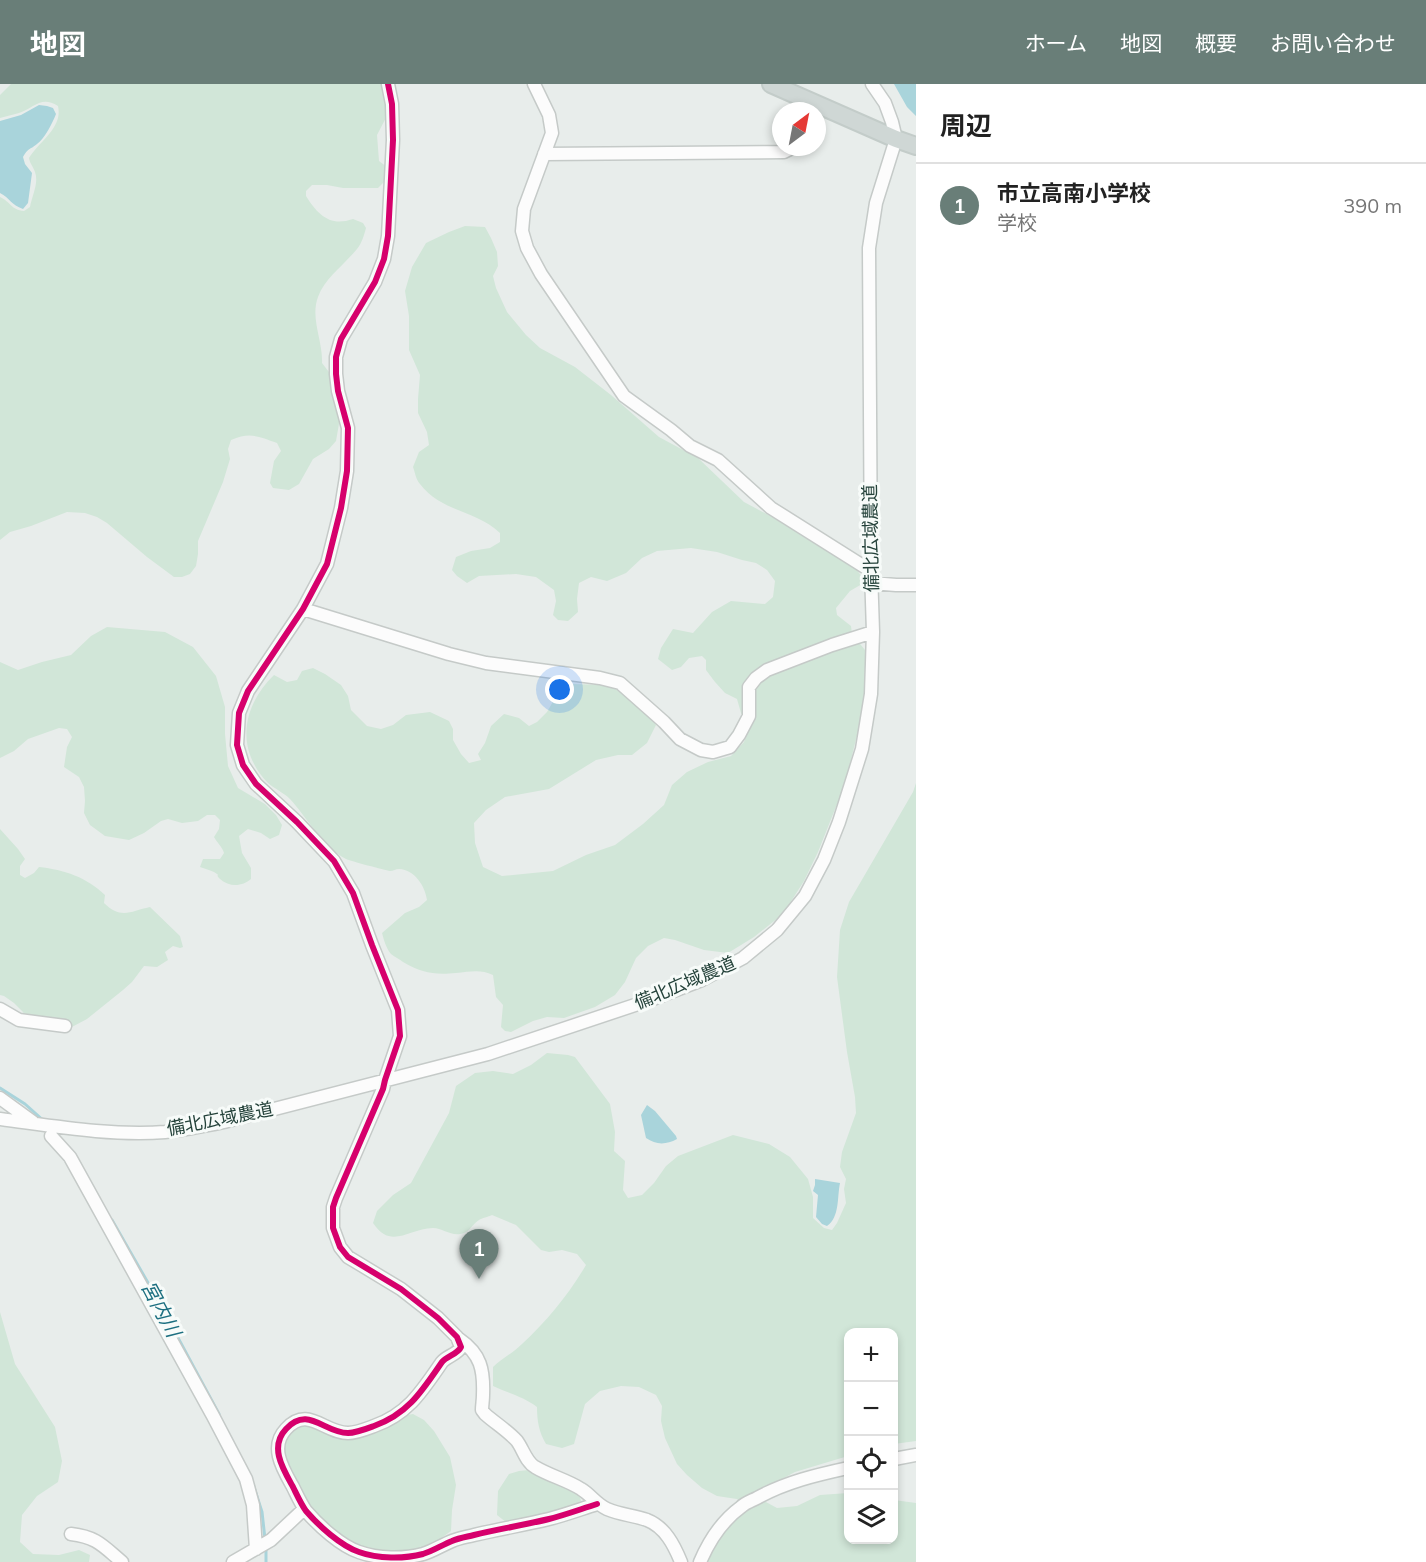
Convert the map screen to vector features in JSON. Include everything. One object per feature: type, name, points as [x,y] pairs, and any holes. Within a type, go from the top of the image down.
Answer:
[{"type":"main road","points":[[771,84],[803,102]]},
{"type":"main road","points":[[826,112],[916,146]]},
{"type":"street","points":[[388,84],[392,104],[393,140],[388,236],[384,259],[375,282],[341,339],[336,357],[338,391],[348,428],[347,471],[341,508],[327,564],[303,609],[248,691],[239,713],[237,745],[243,765],[256,784],[297,822],[333,861],[353,893],[398,1010],[400,1036],[383,1089],[333,1207],[333,1228],[340,1247],[348,1257],[401,1289],[438,1318],[475,1353],[480,1363],[483,1381],[482,1405],[485,1414],[514,1438],[534,1467],[577,1486],[597,1503],[621,1515],[648,1520],[657,1525],[671,1542],[681,1562]]},
{"type":"street","points":[[534,84],[549,115],[552,133],[524,209],[522,231],[527,248],[541,274],[624,396],[690,446],[718,460],[771,508],[871,577],[896,585],[916,585]]},
{"type":"street","points":[[872,84],[885,103],[896,139]]},
{"type":"street","name":"備北広域農道","points":[[0,1119],[63,1128],[136,1132],[164,1132],[224,1122],[488,1054],[653,999],[702,980],[743,958],[777,930],[806,896],[824,860],[839,822],[862,749],[868,719],[873,632],[869,248],[876,203],[896,139]]},
{"type":"street","points":[[544,154],[772,152]]},
{"type":"street","points":[[303,609],[449,654],[486,663],[600,678],[620,683],[680,739],[701,750],[713,752],[730,747],[738,735],[749,716],[749,687],[756,678],[767,670],[873,632]]},
{"type":"street","points":[[0,1009],[19,1020],[65,1026]]},
{"type":"street","points":[[0,1098],[38,1124]]},
{"type":"street","points":[[51,1136],[70,1157],[246,1479],[261,1546]]},
{"type":"street","points":[[459,1340],[461,1347],[459,1351],[442,1362],[418,1397],[408,1408],[388,1422],[350,1434],[336,1432],[305,1419],[295,1422],[285,1430],[277,1444],[278,1456],[304,1509],[337,1539],[359,1552],[380,1557],[398,1557],[423,1554],[453,1540],[550,1519],[597,1503]]},
{"type":"street","points":[[898,1458],[916,1455]]},
{"type":"street","points":[[700,1562],[716,1533],[742,1505],[796,1480],[844,1469]]},
{"type":"street","points":[[233,1562],[261,1546],[304,1509]]},
{"type":"street","points":[[71,1534],[92,1538],[122,1562]]},
{"type":"green space","points":[[11,84],[383,84],[389,112],[377,135],[379,161],[387,167],[386,180],[378,188],[312,185],[306,191],[306,196],[325,218],[338,221],[353,219],[363,223],[366,228],[359,247],[325,284],[316,305],[315,313],[322,363],[332,376],[340,418],[336,441],[329,449],[313,459],[299,484],[289,490],[273,488],[270,483],[274,461],[281,451],[277,443],[254,436],[231,440],[228,449],[230,459],[223,482],[198,541],[196,566],[190,574],[182,577],[174,577],[107,523],[85,513],[67,512],[10,532],[0,540],[0,197],[20,210],[24,211],[30,207],[36,181],[29,158],[54,128],[59,114],[58,106],[42,102],[19,113],[0,118],[0,95]]},
{"type":"green space","points":[[465,226],[485,227],[497,252],[498,266],[493,276],[496,288],[507,312],[540,348],[575,367],[659,437],[698,458],[744,502],[854,565],[861,576],[862,584],[850,591],[836,608],[837,615],[851,626],[852,634],[865,650],[867,662],[864,707],[845,784],[818,852],[804,881],[783,914],[754,937],[728,953],[704,950],[664,938],[648,946],[636,958],[625,982],[615,995],[595,1007],[564,1018],[547,1017],[533,1021],[511,1032],[501,1027],[503,1005],[496,997],[493,975],[479,971],[448,974],[422,971],[391,954],[386,947],[382,933],[405,913],[419,907],[427,900],[424,889],[410,872],[399,869],[391,871],[349,860],[337,854],[322,840],[290,799],[268,783],[257,770],[247,742],[249,714],[255,700],[274,675],[287,682],[297,680],[302,671],[313,668],[341,685],[348,696],[351,710],[367,726],[381,729],[393,725],[406,715],[430,712],[449,721],[453,729],[453,740],[469,763],[481,760],[478,754],[491,726],[504,714],[519,718],[529,726],[547,712],[558,693],[570,684],[608,685],[645,710],[656,725],[647,743],[632,755],[618,755],[596,760],[549,789],[505,797],[486,810],[474,823],[475,843],[483,867],[502,876],[553,871],[586,855],[615,845],[664,805],[672,785],[687,772],[708,762],[731,756],[744,742],[749,729],[737,699],[725,693],[715,682],[706,670],[706,660],[702,656],[689,658],[681,667],[672,670],[658,659],[661,648],[673,629],[693,633],[712,612],[731,601],[765,604],[773,597],[775,581],[767,570],[756,563],[717,552],[691,548],[657,551],[642,558],[626,573],[607,581],[591,577],[579,583],[578,612],[568,621],[558,620],[553,615],[556,601],[554,590],[536,577],[516,574],[479,576],[467,583],[457,576],[452,570],[456,557],[471,551],[490,548],[500,542],[500,533],[491,525],[438,500],[428,493],[417,478],[413,467],[419,452],[429,445],[427,432],[418,413],[420,375],[409,350],[409,316],[405,291],[412,267],[426,243]]},
{"type":"green space","points":[[107,627],[165,632],[193,647],[216,676],[225,707],[228,766],[238,788],[265,804],[282,825],[279,835],[270,839],[248,829],[239,836],[242,853],[251,868],[251,879],[248,881],[236,885],[228,884],[214,872],[200,867],[203,859],[220,859],[224,853],[214,837],[219,829],[220,820],[215,815],[207,815],[198,821],[182,823],[168,819],[161,821],[129,840],[105,836],[90,825],[84,813],[84,787],[79,777],[64,767],[67,747],[72,737],[67,729],[59,728],[28,739],[14,751],[0,758],[0,662],[18,670],[71,655],[91,636]]},
{"type":"green space","points":[[916,783],[916,1441],[898,1443],[898,1328],[844,1328],[844,1457],[795,1472],[763,1489],[764,1501],[777,1508],[797,1506],[820,1495],[844,1493],[844,1544],[898,1544],[898,1501],[916,1503],[916,1562],[706,1562],[719,1536],[747,1507],[737,1499],[717,1496],[702,1488],[677,1464],[665,1438],[661,1421],[662,1406],[656,1395],[639,1387],[621,1386],[600,1391],[585,1404],[574,1444],[562,1448],[546,1444],[539,1426],[537,1407],[493,1386],[493,1367],[540,1326],[565,1297],[586,1265],[577,1254],[562,1250],[549,1252],[541,1250],[516,1225],[492,1215],[479,1220],[466,1232],[457,1234],[433,1228],[393,1237],[380,1231],[373,1223],[377,1211],[393,1195],[411,1183],[449,1113],[456,1086],[475,1073],[493,1071],[513,1074],[531,1065],[547,1053],[575,1057],[610,1104],[615,1132],[614,1151],[625,1161],[623,1190],[628,1198],[642,1195],[666,1166],[678,1156],[733,1135],[769,1144],[790,1157],[808,1179],[813,1197],[813,1218],[824,1228],[832,1230],[846,1203],[844,1189],[846,1179],[840,1167],[842,1152],[856,1113],[837,977],[840,930],[849,902],[913,792]]},
{"type":"green space","points":[[0,829],[25,859],[20,866],[20,875],[25,878],[39,867],[58,870],[90,883],[105,895],[104,903],[116,911],[126,913],[150,907],[180,936],[183,947],[173,946],[165,952],[168,960],[157,967],[144,966],[132,982],[87,1019],[68,1029],[37,1029],[29,1023],[14,1003],[0,995]]},
{"type":"green space","points":[[0,1312],[15,1364],[55,1427],[62,1461],[58,1482],[37,1496],[22,1515],[20,1542],[33,1554],[59,1555],[79,1550],[90,1555],[89,1562],[0,1562]]},
{"type":"green space","points":[[413,1414],[424,1420],[434,1431],[450,1457],[456,1485],[451,1531],[436,1542],[420,1549],[384,1552],[348,1542],[332,1531],[306,1504],[282,1455],[285,1433],[291,1428],[310,1424],[338,1437]]},
{"type":"green space","points":[[529,1470],[579,1493],[581,1501],[560,1511],[507,1523],[497,1515],[498,1491],[509,1474]]},
{"type":"water","points":[[894,84],[916,84],[916,116],[907,107]]},
{"type":"water","points":[[39,105],[53,108],[56,114],[43,138],[23,157],[32,173],[28,203],[23,209],[0,193],[0,121],[21,115]]},
{"type":"water","points":[[647,1105],[655,1111],[677,1139],[661,1143],[646,1138],[641,1115]]},
{"type":"water","points":[[815,1179],[840,1183],[836,1212],[827,1226],[816,1217],[818,1195],[813,1191]]},
{"type":"waterway","name":"宮内川","points":[[0,1088],[25,1104],[44,1121]]},
{"type":"waterway","name":"宮内川","points":[[112,1220],[219,1414]]},
{"type":"waterway","name":"宮内川","points":[[253,1484],[262,1512],[265,1539]]},
{"type":"waterway","name":"宮内川","points":[[266,1549],[266,1562]]},
{"type":"cycle path","points":[[388,84],[392,104],[393,140],[388,236],[384,259],[375,282],[341,339],[336,357],[338,391],[348,428],[347,471],[341,508],[327,564],[303,609],[248,691],[239,713],[237,745],[243,765],[256,784],[334,861],[353,893],[398,1010],[400,1036],[383,1089],[333,1207],[333,1228],[340,1247],[348,1257],[401,1289],[438,1318],[457,1337],[461,1347],[442,1362],[428,1383],[396,1415],[361,1431],[348,1433],[339,1432],[309,1420],[294,1422],[281,1436],[279,1458],[302,1505],[311,1517],[345,1545],[374,1556],[416,1556],[460,1538],[549,1519],[597,1504]]},
{"type":"place","name":"市立高南小学校","points":[[479,1279]]}]
